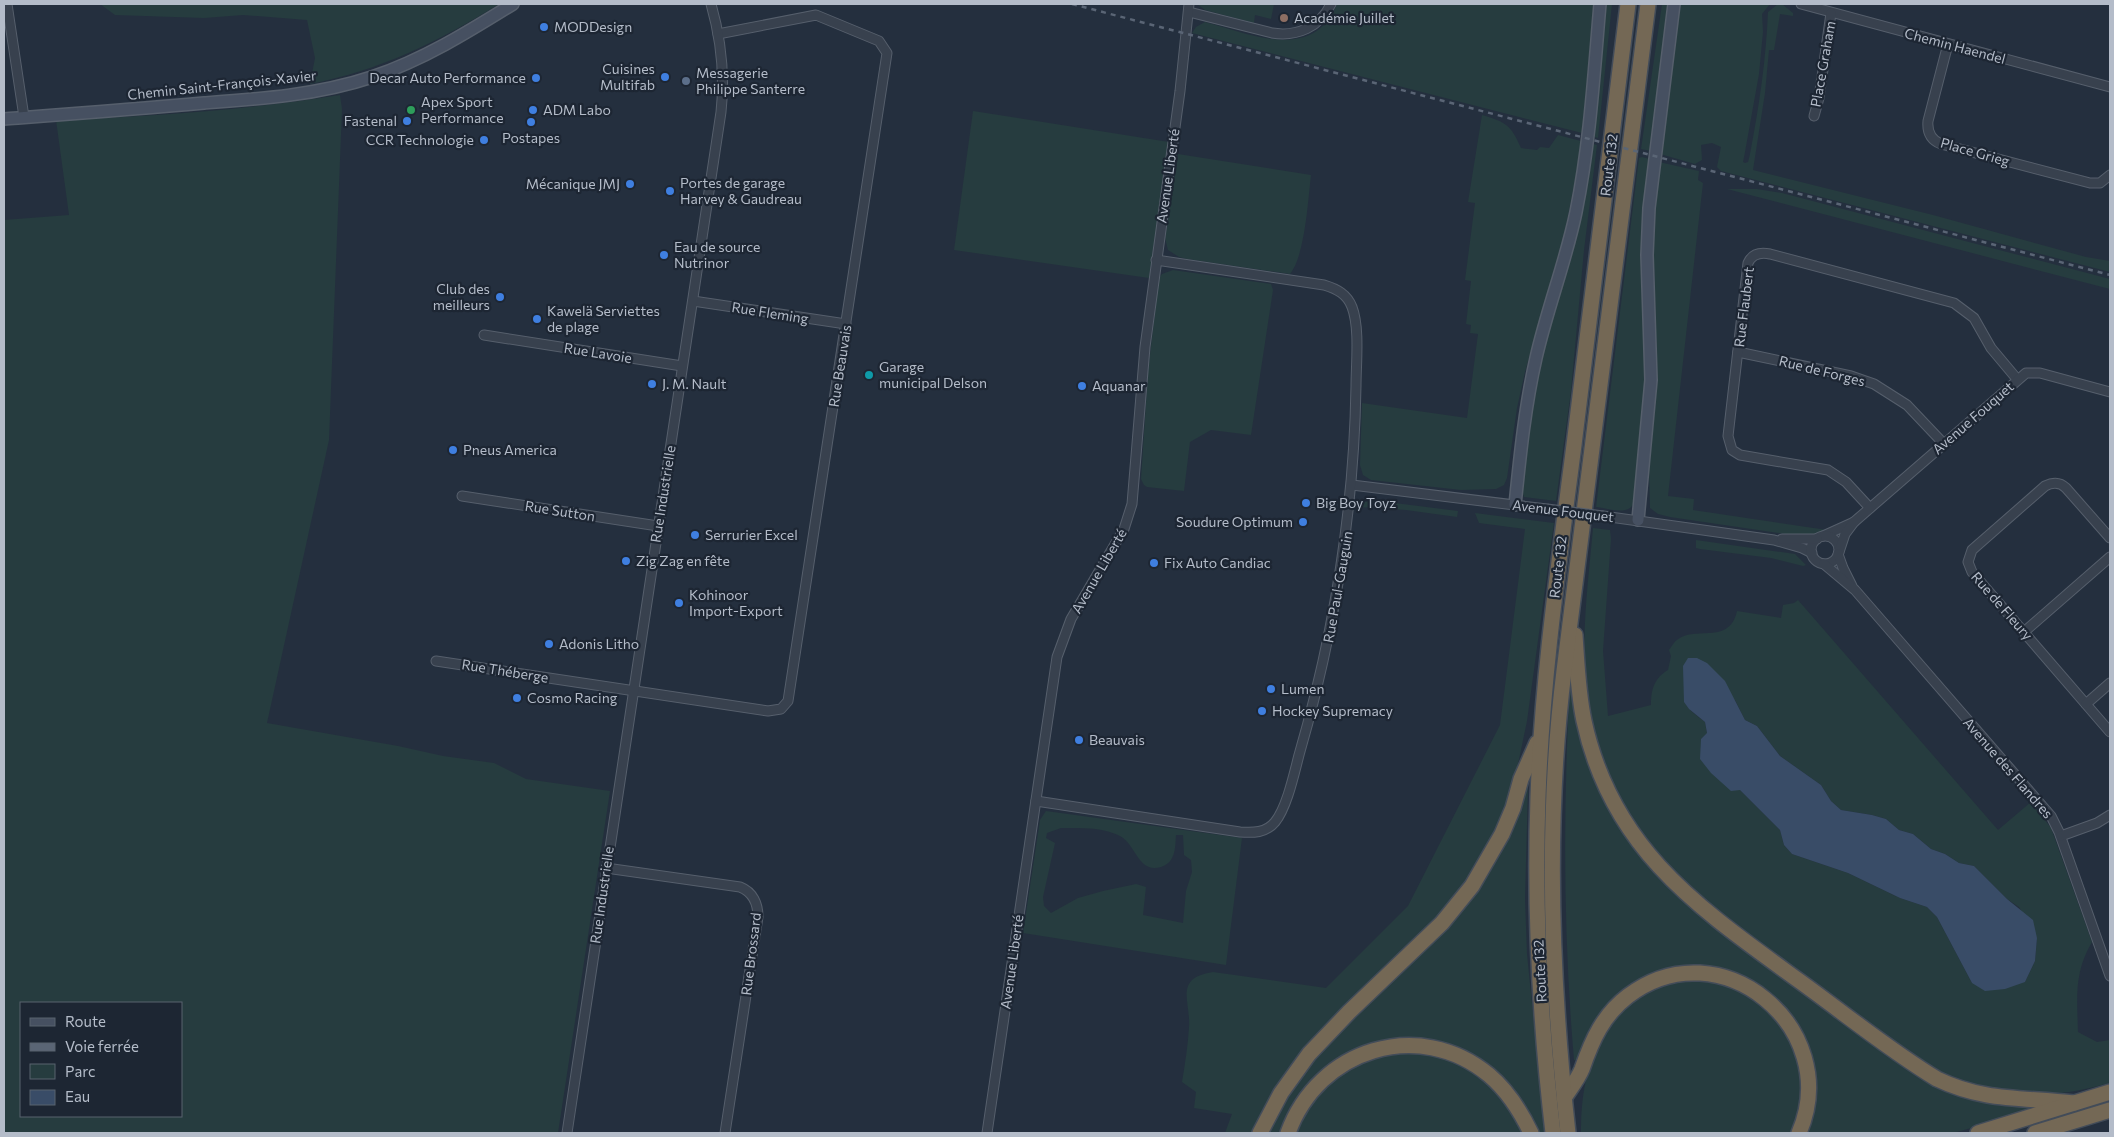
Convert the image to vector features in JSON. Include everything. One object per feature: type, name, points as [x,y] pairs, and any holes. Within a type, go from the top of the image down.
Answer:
[{"type":"highway","points":[[1621,4],[1624,38]]},
{"type":"highway","name":"Route 132","points":[[1553,1133],[1544,1046],[1537,925],[1538,814],[1542,733],[1554,606],[1628,4]]},
{"type":"highway","name":"Route 132","points":[[1568,1133],[1555,975],[1554,830],[1562,683],[1648,4]]},
{"type":"highway","points":[[1573,607],[1580,699],[1586,729],[1598,768],[1626,824],[1667,877],[1694,902],[1735,934],[1937,1080],[1968,1092],[1991,1097],[2074,1104]]},
{"type":"highway","points":[[1260,1133],[1281,1093],[1309,1054],[1446,919],[1472,886],[1502,834],[1513,808],[1521,780],[1542,733]]},
{"type":"highway","points":[[1564,1098],[1581,1070],[1590,1045],[1600,1026],[1622,1001],[1637,990],[1660,980],[1689,974],[1710,975],[1737,982],[1760,994],[1780,1011],[1794,1032],[1804,1054],[1809,1079],[1808,1104],[1799,1133]]},
{"type":"highway","points":[[1288,1133],[1305,1099],[1333,1070],[1359,1055],[1380,1049],[1402,1046],[1425,1047],[1446,1052],[1467,1060],[1482,1070],[1500,1085],[1511,1098],[1532,1133]]},
{"type":"highway","points":[[1978,1133],[2110,1092]]},
{"type":"highway","points":[[2036,1133],[2110,1110]]},
{"type":"street","points":[[7,4],[24,118]]},
{"type":"street","name":"Chemin Saint-François-Xavier","points":[[4,119],[241,100],[329,89],[374,77],[423,56],[454,40],[513,4]]},
{"type":"street","name":"Rue Industrielle","points":[[566,1133],[722,106],[722,67],[718,34],[711,4]]},
{"type":"street","points":[[1189,8],[1272,34],[1286,35],[1310,27],[1320,20],[1331,4]]},
{"type":"street","points":[[1515,505],[1526,411],[1534,365],[1568,245],[1580,187],[1592,92],[1600,4]]},
{"type":"street","points":[[1638,520],[1651,380],[1647,260],[1649,208],[1674,4]]},
{"type":"street","name":"Chemin Haendel","points":[[1801,4],[2110,87]]},
{"type":"street","name":"Avenue Liberté","points":[[986,1133],[1060,646],[1071,619],[1124,529],[1130,513],[1144,352],[1179,99],[1189,8]]},
{"type":"street","name":"Place Graham","points":[[1814,116],[1819,98],[1831,13]]},
{"type":"street","name":"Rue Beauvais","points":[[633,690],[768,711],[781,709],[788,701],[887,59],[885,48],[879,40],[816,15],[718,34]]},
{"type":"street","name":"Place Grieg","points":[[1948,44],[1928,121],[1928,131],[1933,140],[1941,144],[2090,183],[2100,183],[2110,175]]},
{"type":"street","name":"Rue Flaubert","points":[[1870,508],[1846,482],[1828,470],[1740,456],[1732,450],[1728,436],[1748,263],[1753,256],[1766,253],[1954,303],[1974,318],[1991,348],[2018,379]]},
{"type":"street","name":"Rue Paul-Gauguin","points":[[1036,801],[1257,833],[1272,825],[1281,811],[1324,662],[1345,551],[1352,485],[1356,345],[1354,311],[1345,295],[1336,289],[1156,260]]},
{"type":"street","name":"Rue Fleming","points":[[693,301],[846,324]]},
{"type":"street","name":"Rue Lavoie","points":[[484,335],[682,366]]},
{"type":"street","name":"Rue de Forges","points":[[1738,352],[1851,376],[1874,384],[1907,404],[1944,444]]},
{"type":"street","name":"Avenue Fouquet","points":[[1839,553],[1846,534],[1854,522],[2026,373],[2035,372],[2110,392]]},
{"type":"street","name":"Rue de Fleury","points":[[2110,538],[2066,488],[2060,484],[2053,483],[2045,486],[1972,550],[1968,558],[1970,569],[2110,732]]},
{"type":"street","name":"Avenue Fouquet","points":[[1352,485],[1638,520],[1774,540],[1812,553]]},
{"type":"street","name":"Rue Sutton","points":[[462,496],[658,526]]},
{"type":"street","name":"Avenue Fouquet","points":[[1774,540],[1820,537],[1854,522]]},
{"type":"street","points":[[1820,537],[1835,540],[1839,553],[1834,561],[1824,564],[1817,561],[1812,553],[1812,546],[1820,537]]},
{"type":"street","name":"Avenue des Flandres","points":[[1839,553],[1843,568],[1855,590]]},
{"type":"street","points":[[2024,632],[2110,557]]},
{"type":"street","name":"Avenue des Flandres","points":[[1824,564],[1855,590],[2047,812],[2057,826],[2110,976]]},
{"type":"street","name":"Rue Théberge","points":[[436,661],[633,690]]},
{"type":"street","points":[[2086,704],[2110,683]]},
{"type":"street","points":[[2061,836],[2096,823],[2110,815]]},
{"type":"street","name":"Rue Brossard","points":[[606,868],[740,888],[750,893],[756,902],[758,917],[725,1133]]},
{"type":"green space","points":[[100,4],[499,4],[454,31],[385,63],[310,84],[315,58],[307,20],[243,15],[204,18],[115,15]]},
{"type":"green space","points":[[1197,4],[1274,4],[1271,19],[1255,15],[1254,23],[1205,10]]},
{"type":"green space","points":[[1337,4],[1594,4],[1582,133],[1192,33],[1196,27],[1205,22],[1260,37],[1279,40],[1297,39],[1313,33],[1326,22]]},
{"type":"green space","points":[[1603,4],[1612,4],[1598,138],[1591,136]]},
{"type":"green space","points":[[1662,4],[1670,4],[1651,151],[1641,149]]},
{"type":"green space","points":[[1680,4],[1770,4],[1762,14],[1763,32],[1759,74],[1743,162],[1745,163],[1748,162],[1750,154],[1759,101],[1766,48],[1768,12],[1778,4],[1782,4],[1793,13],[1793,16],[1780,14],[1774,50],[1769,50],[1765,93],[1753,170],[1933,215],[2086,257],[2110,261],[2110,272],[1721,171],[1717,167],[1721,147],[1712,143],[1701,145],[1702,160],[1695,164],[1660,154]]},
{"type":"green space","points":[[340,95],[342,109],[329,440],[267,723],[398,746],[443,756],[494,763],[526,779],[610,791],[558,1133],[4,1133],[4,220],[69,215],[56,120],[198,112]]},
{"type":"green space","points":[[973,111],[1169,142],[1149,278],[954,250]]},
{"type":"green space","points":[[1482,115],[1507,125],[1521,148],[1537,150],[1540,147],[1549,148],[1558,135],[1581,141],[1565,231],[1525,372],[1517,408],[1507,478],[1504,485],[1496,489],[1461,490],[1371,480],[1363,475],[1360,465],[1362,403],[1467,418],[1478,334],[1470,333],[1471,325],[1466,324],[1471,281],[1465,280],[1475,203],[1468,202]]},
{"type":"green space","points":[[1590,143],[1597,145],[1584,250],[1571,391],[1556,501],[1524,497],[1521,487],[1537,375]]},
{"type":"green space","points":[[1178,154],[1311,175],[1302,241],[1295,266],[1290,274],[1187,259],[1179,257],[1168,250],[1165,238]]},
{"type":"green space","points":[[1639,158],[1650,159],[1647,390],[1634,502],[1628,509],[1618,510],[1596,507]]},
{"type":"green space","points":[[1659,162],[1699,171],[1698,180],[1703,183],[1668,496],[1694,499],[1693,510],[1827,530],[1805,537],[1670,517],[1658,514],[1650,508],[1649,470],[1657,366],[1653,230]]},
{"type":"green space","points":[[1727,189],[1757,189],[1782,193],[2110,279],[2110,289]]},
{"type":"green space","points":[[1173,270],[1271,284],[1273,290],[1251,435],[1211,430],[1190,442],[1184,491],[1147,487],[1141,479],[1148,372],[1159,278],[1162,274]]},
{"type":"green space","points":[[1371,500],[1458,511],[1457,517],[1406,510],[1359,507],[1362,503]]},
{"type":"green space","points":[[1475,513],[1554,523],[1527,721],[1516,774],[1496,831],[1467,882],[1434,921],[1344,1010],[1253,1133],[1225,1133],[1232,1114],[1194,1108],[1196,1092],[1182,1082],[1189,1027],[1188,985],[1201,975],[1213,972],[1326,988],[1408,906],[1500,725],[1525,529],[1479,523]]},
{"type":"green space","points":[[1593,528],[1610,530],[1611,539],[1603,651],[1608,716],[1651,705],[1654,685],[1659,677],[1668,670],[1671,656],[1669,650],[1678,639],[1687,635],[1713,633],[1728,628],[1737,611],[1781,618],[1783,605],[1794,603],[1798,600],[1998,830],[2031,802],[2051,828],[2092,942],[2086,953],[2079,975],[2077,996],[2078,1032],[2097,1042],[2110,1040],[2110,1083],[2051,1094],[2015,1093],[1963,1081],[1931,1068],[1726,916],[1669,865],[1644,836],[1623,805],[1606,768],[1593,727],[1588,703],[1584,653],[1586,603]],"holes":[[[1684,689],[1735,700],[1745,720],[1757,726],[1780,756],[1821,785],[1831,801],[1841,810],[1886,819],[1899,830],[1913,834],[1931,849],[1945,854],[1959,863],[1974,866],[2007,899],[2019,907],[2037,938],[2035,961],[2025,982],[1972,983],[1937,917],[1927,907],[1900,898],[1848,873],[1792,854],[1784,845],[1780,830],[1740,790],[1707,733],[1705,722],[1692,712],[1687,705]]]},
{"type":"green space","points":[[1696,540],[1795,554],[1806,565],[1803,566],[1771,558],[1700,549],[1696,548]]},
{"type":"green space","points":[[1570,680],[1574,680],[1615,817],[1630,843],[1671,890],[1696,911],[1944,1089],[1974,1100],[2045,1108],[1953,1133],[1805,1133],[1812,1115],[1815,1098],[1812,1062],[1806,1045],[1788,1014],[1775,1000],[1755,984],[1741,979],[1648,978],[1578,1060],[1574,1060],[1570,1012],[1565,870]]},
{"type":"green space","points":[[1524,787],[1528,787],[1525,899],[1527,954],[1545,1133],[1538,1133],[1501,1076],[1483,1062],[1467,1053],[1394,1041],[1302,1093],[1291,1110],[1282,1133],[1265,1133],[1297,1079],[1328,1041],[1439,933]]},
{"type":"green space","points":[[1046,811],[1242,838],[1226,965],[1023,933],[1040,820]],"holes":[[[1061,828],[1097,829],[1118,835],[1129,844],[1142,862],[1153,868],[1161,867],[1170,862],[1174,854],[1176,835],[1183,835],[1184,855],[1191,860],[1192,872],[1186,891],[1183,923],[1143,915],[1146,887],[1136,884],[1078,898],[1051,913],[1044,906],[1043,897],[1055,843],[1046,838],[1047,833]]]},
{"type":"green space","points":[[1695,980],[1716,982],[1738,990],[1758,1001],[1773,1015],[1794,1047],[1803,1090],[1792,1133],[1581,1133],[1582,1105],[1586,1078],[1594,1053],[1606,1031],[1621,1012],[1641,996],[1666,986]]},
{"type":"green space","points":[[1417,1053],[1454,1062],[1482,1078],[1504,1102],[1524,1133],[1294,1133],[1309,1103],[1334,1078],[1367,1059],[1390,1054]]},
{"type":"water","points":[[1688,658],[1697,658],[1707,663],[1725,681],[1745,720],[1757,726],[1780,756],[1821,785],[1831,801],[1841,810],[1886,819],[1899,830],[1913,834],[1931,849],[1945,854],[1959,863],[1974,866],[2007,899],[2033,920],[2037,938],[2035,961],[2025,982],[2005,989],[1985,991],[1972,983],[1937,917],[1927,907],[1900,898],[1848,873],[1792,854],[1784,845],[1780,830],[1740,790],[1731,791],[1711,773],[1700,759],[1701,739],[1707,733],[1705,722],[1689,709],[1684,702],[1683,666]]},
{"type":"railway","points":[[1072,4],[2110,275]]},
{"type":"place","name":"Académie Juillet","points":[[1284,18]]},
{"type":"place","name":"MODDesign","points":[[544,27]]},
{"type":"place","name":"Cuisines Multifab","points":[[665,77]]},
{"type":"place","name":"Decar Auto Performance","points":[[536,78]]},
{"type":"place","name":"Messagerie Philippe Santerre","points":[[686,81]]},
{"type":"place","name":"Apex Sport Performance","points":[[411,110]]},
{"type":"place","name":"ADM Labo","points":[[533,110]]},
{"type":"place","name":"Fastenal","points":[[407,121]]},
{"type":"place","name":"Postapes","points":[[531,122]]},
{"type":"place","name":"CCR Technologie","points":[[484,140]]},
{"type":"place","name":"Mécanique JMJ","points":[[630,184]]},
{"type":"place","name":"Portes de garage Harvey & Gaudreau","points":[[670,191]]},
{"type":"place","name":"Eau de source Nutrinor","points":[[664,255]]},
{"type":"place","name":"Club des meilleurs","points":[[500,297]]},
{"type":"place","name":"Kawelä Serviettes de plage","points":[[537,319]]},
{"type":"place","name":"Garage municipal Delson","points":[[869,375]]},
{"type":"place","name":"J. M. Nault","points":[[652,384]]},
{"type":"place","name":"Aquanar","points":[[1082,386]]},
{"type":"place","name":"Pneus America","points":[[453,450]]},
{"type":"place","name":"Big Boy Toyz","points":[[1306,503]]},
{"type":"place","name":"Soudure Optimum","points":[[1303,522]]},
{"type":"place","name":"Serrurier Excel","points":[[695,535]]},
{"type":"place","name":"Zig Zag en fête","points":[[626,561]]},
{"type":"place","name":"Fix Auto Candiac","points":[[1154,563]]},
{"type":"place","name":"Kohinoor Import-Export","points":[[679,603]]},
{"type":"place","name":"Adonis Litho","points":[[549,644]]},
{"type":"place","name":"Lumen","points":[[1271,689]]},
{"type":"place","name":"Cosmo Racing","points":[[517,698]]},
{"type":"place","name":"Hockey Supremacy","points":[[1262,711]]},
{"type":"place","name":"Beauvais","points":[[1079,740]]}]
